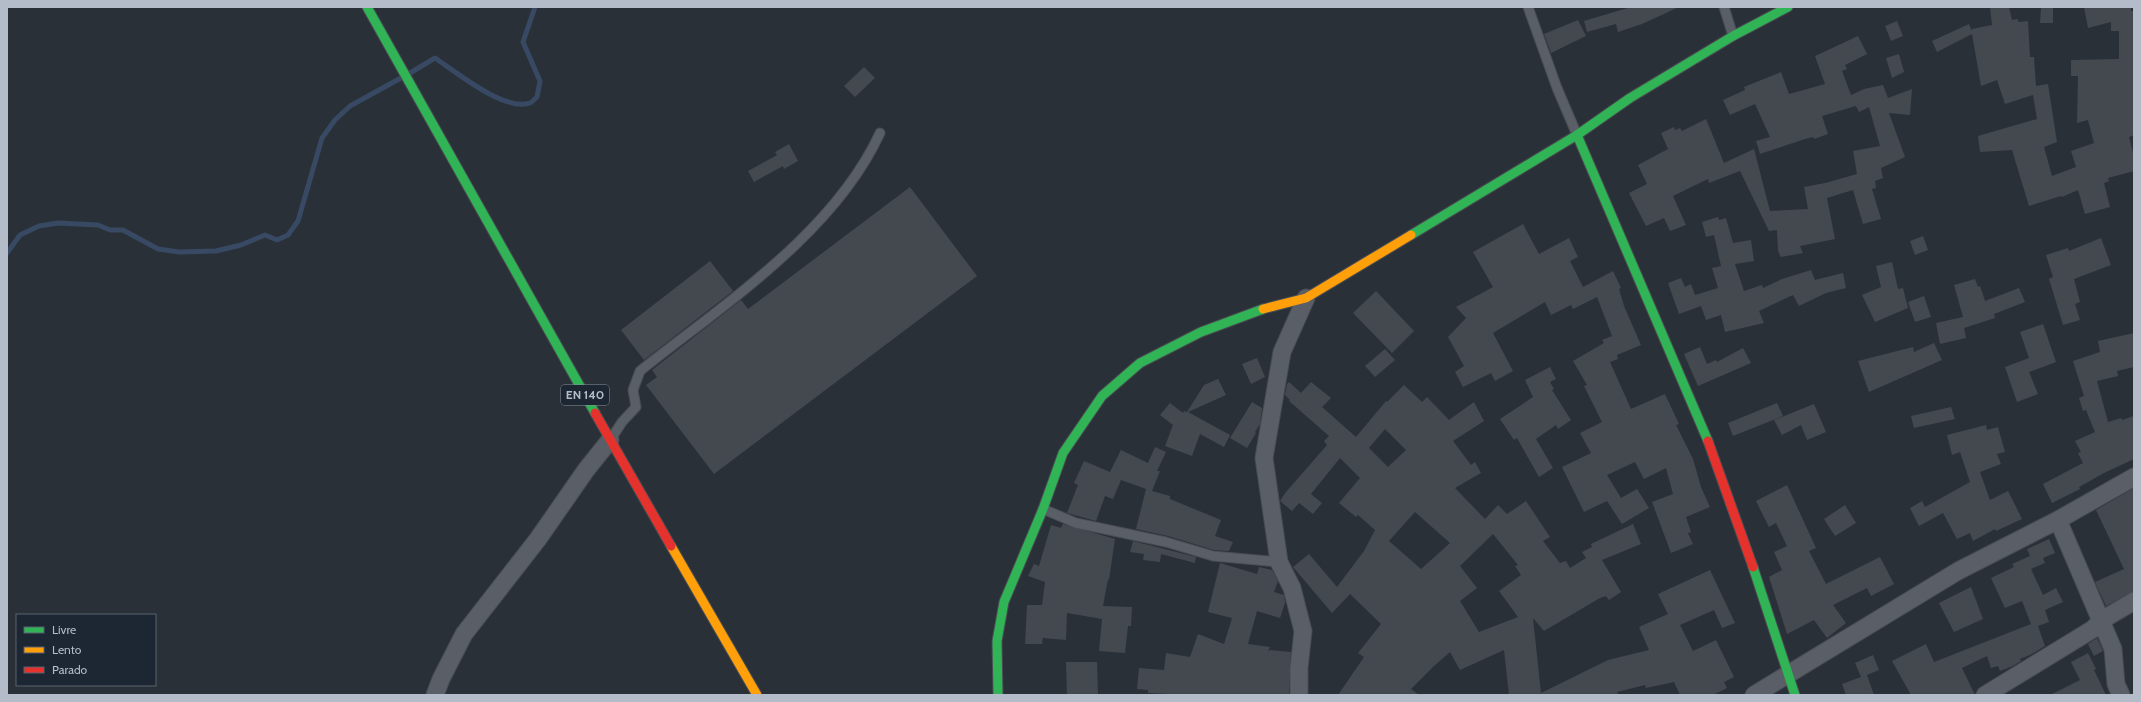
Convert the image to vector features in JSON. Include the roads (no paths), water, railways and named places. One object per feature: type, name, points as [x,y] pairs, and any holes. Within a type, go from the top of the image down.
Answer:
[{"type":"street","name":"EN 140","points":[[367,7],[610,440],[757,695]]},
{"type":"street","points":[[998,695],[997,641],[1004,602],[1043,509],[1063,453],[1102,396],[1140,363],[1201,332],[1264,309],[1306,298],[1577,135],[1630,98],[1733,36],[1788,7]]},
{"type":"street","points":[[1577,135],[1711,448],[1749,555],[1787,675],[1795,695]]},
{"type":"street","points":[[1300,695],[1299,668],[1303,631],[1292,588],[1279,562],[1264,458],[1282,352],[1306,298]]},
{"type":"street","points":[[435,695],[441,679],[464,634],[538,539],[586,470],[610,440]]},
{"type":"street","points":[[1754,695],[1958,571],[2058,520],[2134,477]]},
{"type":"street","points":[[2058,520],[2102,620],[2113,649],[2116,684],[2121,695]]},
{"type":"street","points":[[1985,695],[2093,629],[2102,620],[2134,601]]},
{"type":"lane","points":[[1528,7],[1557,88],[1577,135]]},
{"type":"lane","points":[[1724,7],[1733,36]]},
{"type":"lane","points":[[610,440],[622,422],[636,407],[633,390],[640,371],[736,297],[805,237],[868,158],[880,133]]},
{"type":"lane","points":[[1043,509],[1076,523],[1166,542],[1213,556],[1279,562]]},
{"type":"waterway","points":[[410,73],[435,58],[468,81],[494,96],[508,102],[520,104],[530,103],[537,97],[540,81],[523,42],[535,7]]},
{"type":"waterway","points":[[7,253],[20,235],[39,226],[58,223],[98,225],[110,230],[123,230],[158,249],[179,252],[216,251],[241,245],[265,235],[277,240],[288,235],[298,221],[322,138],[335,120],[350,106],[401,78]]}]
